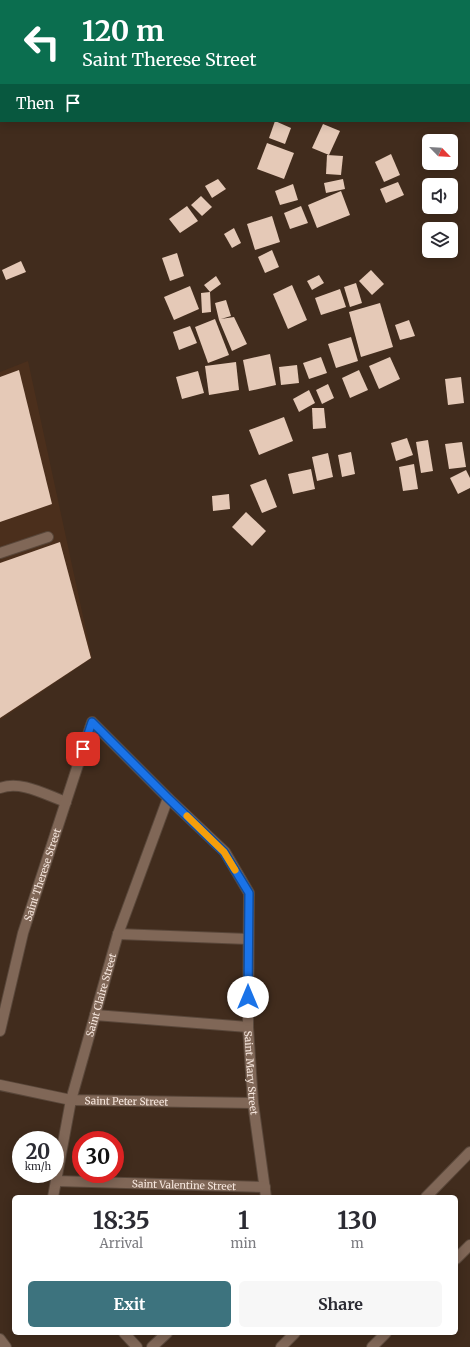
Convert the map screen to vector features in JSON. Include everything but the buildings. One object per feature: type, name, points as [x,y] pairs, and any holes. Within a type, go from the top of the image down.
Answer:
[{"type":"street","points":[[0,553],[48,537]]},
{"type":"street","name":"Saint Mary Street","points":[[92,722],[224,852],[249,893],[248,1027],[254,1102],[266,1192]]},
{"type":"street","name":"Saint Therese Street","points":[[0,1031],[23,933],[92,722]]},
{"type":"street","points":[[0,788],[7,785],[29,788],[66,802]]},
{"type":"street","name":"Saint Claire Street","points":[[64,1138],[71,1100],[118,934],[168,798]]},
{"type":"street","points":[[118,934],[248,939]]},
{"type":"street","points":[[95,1016],[248,1027]]},
{"type":"street","name":"Saint Peter Street","points":[[0,1085],[71,1100],[254,1102]]},
{"type":"street","points":[[428,1195],[470,1152]]},
{"type":"street","name":"Saint Valentine Street","points":[[64,1181],[266,1192]]},
{"type":"street","name":"Saint Claire Street","points":[[53,1195],[56,1183]]},
{"type":"street","points":[[458,1257],[470,1245]]},
{"type":"street","points":[[126,1335],[137,1347]]},
{"type":"street","points":[[152,1347],[165,1335]]},
{"type":"street","points":[[281,1347],[293,1335]]},
{"type":"street","points":[[372,1347],[384,1335]]},
{"type":"street","points":[[0,1339],[6,1347]]},
{"type":"shaded area","points":[[28,361],[92,658],[0,720],[0,372]]},
{"type":"slow traffic","points":[[187,816],[224,852],[235,870]]},
{"type":"route","points":[[83,749],[92,722],[224,852],[249,893],[248,997]]}]
